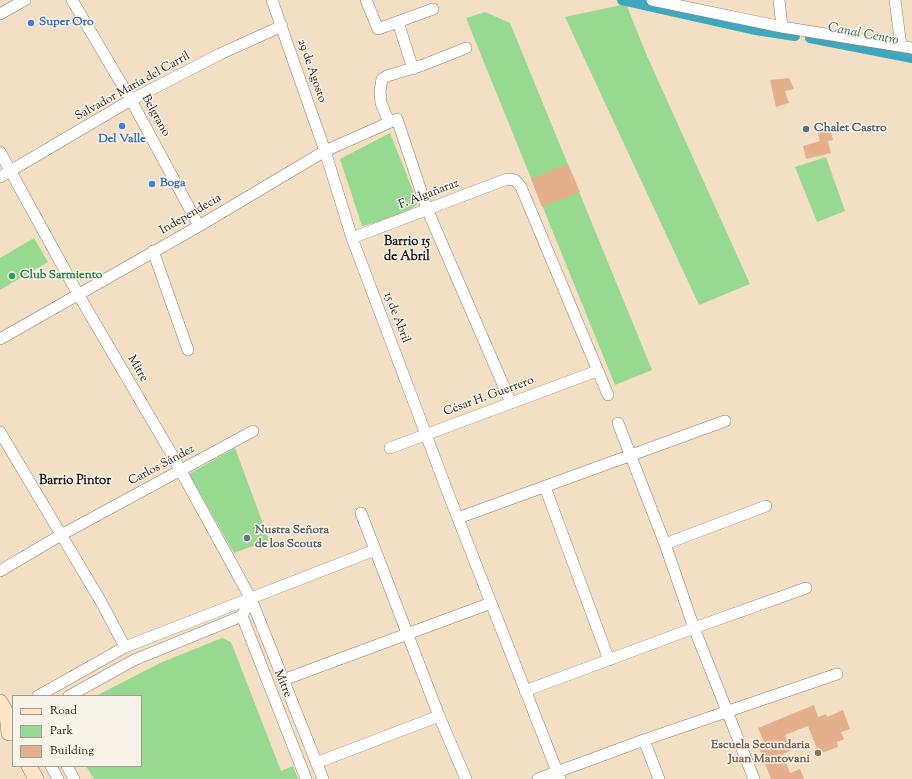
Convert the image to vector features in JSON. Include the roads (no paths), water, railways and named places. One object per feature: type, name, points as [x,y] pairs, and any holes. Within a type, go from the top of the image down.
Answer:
[{"type":"main road","points":[[30,767],[36,779]]},
{"type":"street","points":[[0,14],[25,0]]},
{"type":"street","name":"Belgrano","points":[[72,0],[131,100],[199,226]]},
{"type":"street","name":"29 de Agosto","points":[[272,0],[324,151]]},
{"type":"street","points":[[366,0],[378,29],[433,9]]},
{"type":"street","points":[[652,0],[682,3],[782,27],[907,47],[895,0]]},
{"type":"street","points":[[779,0],[782,27]]},
{"type":"street","points":[[398,22],[413,69]]},
{"type":"street","name":"Salvador María del Carril","points":[[0,177],[131,100],[220,54],[282,26]]},
{"type":"street","points":[[466,48],[413,69],[387,76],[382,79],[380,90],[381,103],[393,120],[427,209],[511,403]]},
{"type":"street","name":"Independecia","points":[[0,339],[199,226],[324,151],[393,120]]},
{"type":"street","name":"15 de Abril","points":[[324,151],[352,238],[448,493],[558,776]]},
{"type":"street","name":"Mitre","points":[[0,152],[78,294],[181,470],[251,599],[323,779]]},
{"type":"street","name":"F. Algañaraz","points":[[352,238],[507,179],[515,180],[521,187],[597,371]]},
{"type":"street","points":[[154,251],[188,350]]},
{"type":"street","points":[[597,371],[608,395]]},
{"type":"street","name":"César H. Guerrero","points":[[390,448],[597,371]]},
{"type":"street","points":[[458,518],[725,421]]},
{"type":"street","points":[[618,423],[665,544],[694,628],[754,779]]},
{"type":"street","name":"Carlos Sández","points":[[0,571],[61,535],[253,431]]},
{"type":"street","points":[[0,432],[100,600],[125,647]]},
{"type":"street","points":[[545,487],[609,660]]},
{"type":"street","points":[[665,544],[766,506]]},
{"type":"street","points":[[361,513],[466,779]]},
{"type":"street","points":[[40,695],[125,647],[375,550]]},
{"type":"street","points":[[525,691],[806,588]]},
{"type":"street","points":[[71,695],[134,660],[242,616],[251,599]]},
{"type":"street","points":[[283,680],[491,603]]},
{"type":"street","name":"Mitre","points":[[242,616],[306,779]]},
{"type":"street","points":[[538,779],[558,776],[644,740],[837,674]]},
{"type":"street","points":[[316,763],[440,716]]},
{"type":"street","points":[[644,740],[659,779]]},
{"type":"street","points":[[52,767],[58,779]]},
{"type":"street","points":[[68,767],[74,779]]},
{"type":"waterway","name":"Canal Centro","points":[[622,0],[756,30],[795,36]]},
{"type":"waterway","name":"Canal Centro","points":[[810,38],[912,58]]},
{"type":"place","name":"Super Oro","points":[[31,23]]},
{"type":"place","name":"Del Valle","points":[[122,126]]},
{"type":"place","name":"Chalet Castro","points":[[806,129]]},
{"type":"place","name":"Boga","points":[[152,184]]},
{"type":"place","name":"Club Sarmiento","points":[[12,276]]},
{"type":"place","name":"Nustra Señora de los Scouts","points":[[247,538]]},
{"type":"place","name":"Escuela Secundaria Juan Mantovani","points":[[818,753]]},
{"type":"district","name":"Barrio 15 de Abril","points":[[407,250]]},
{"type":"district","name":"Barrio Pintor","points":[[75,482]]}]
